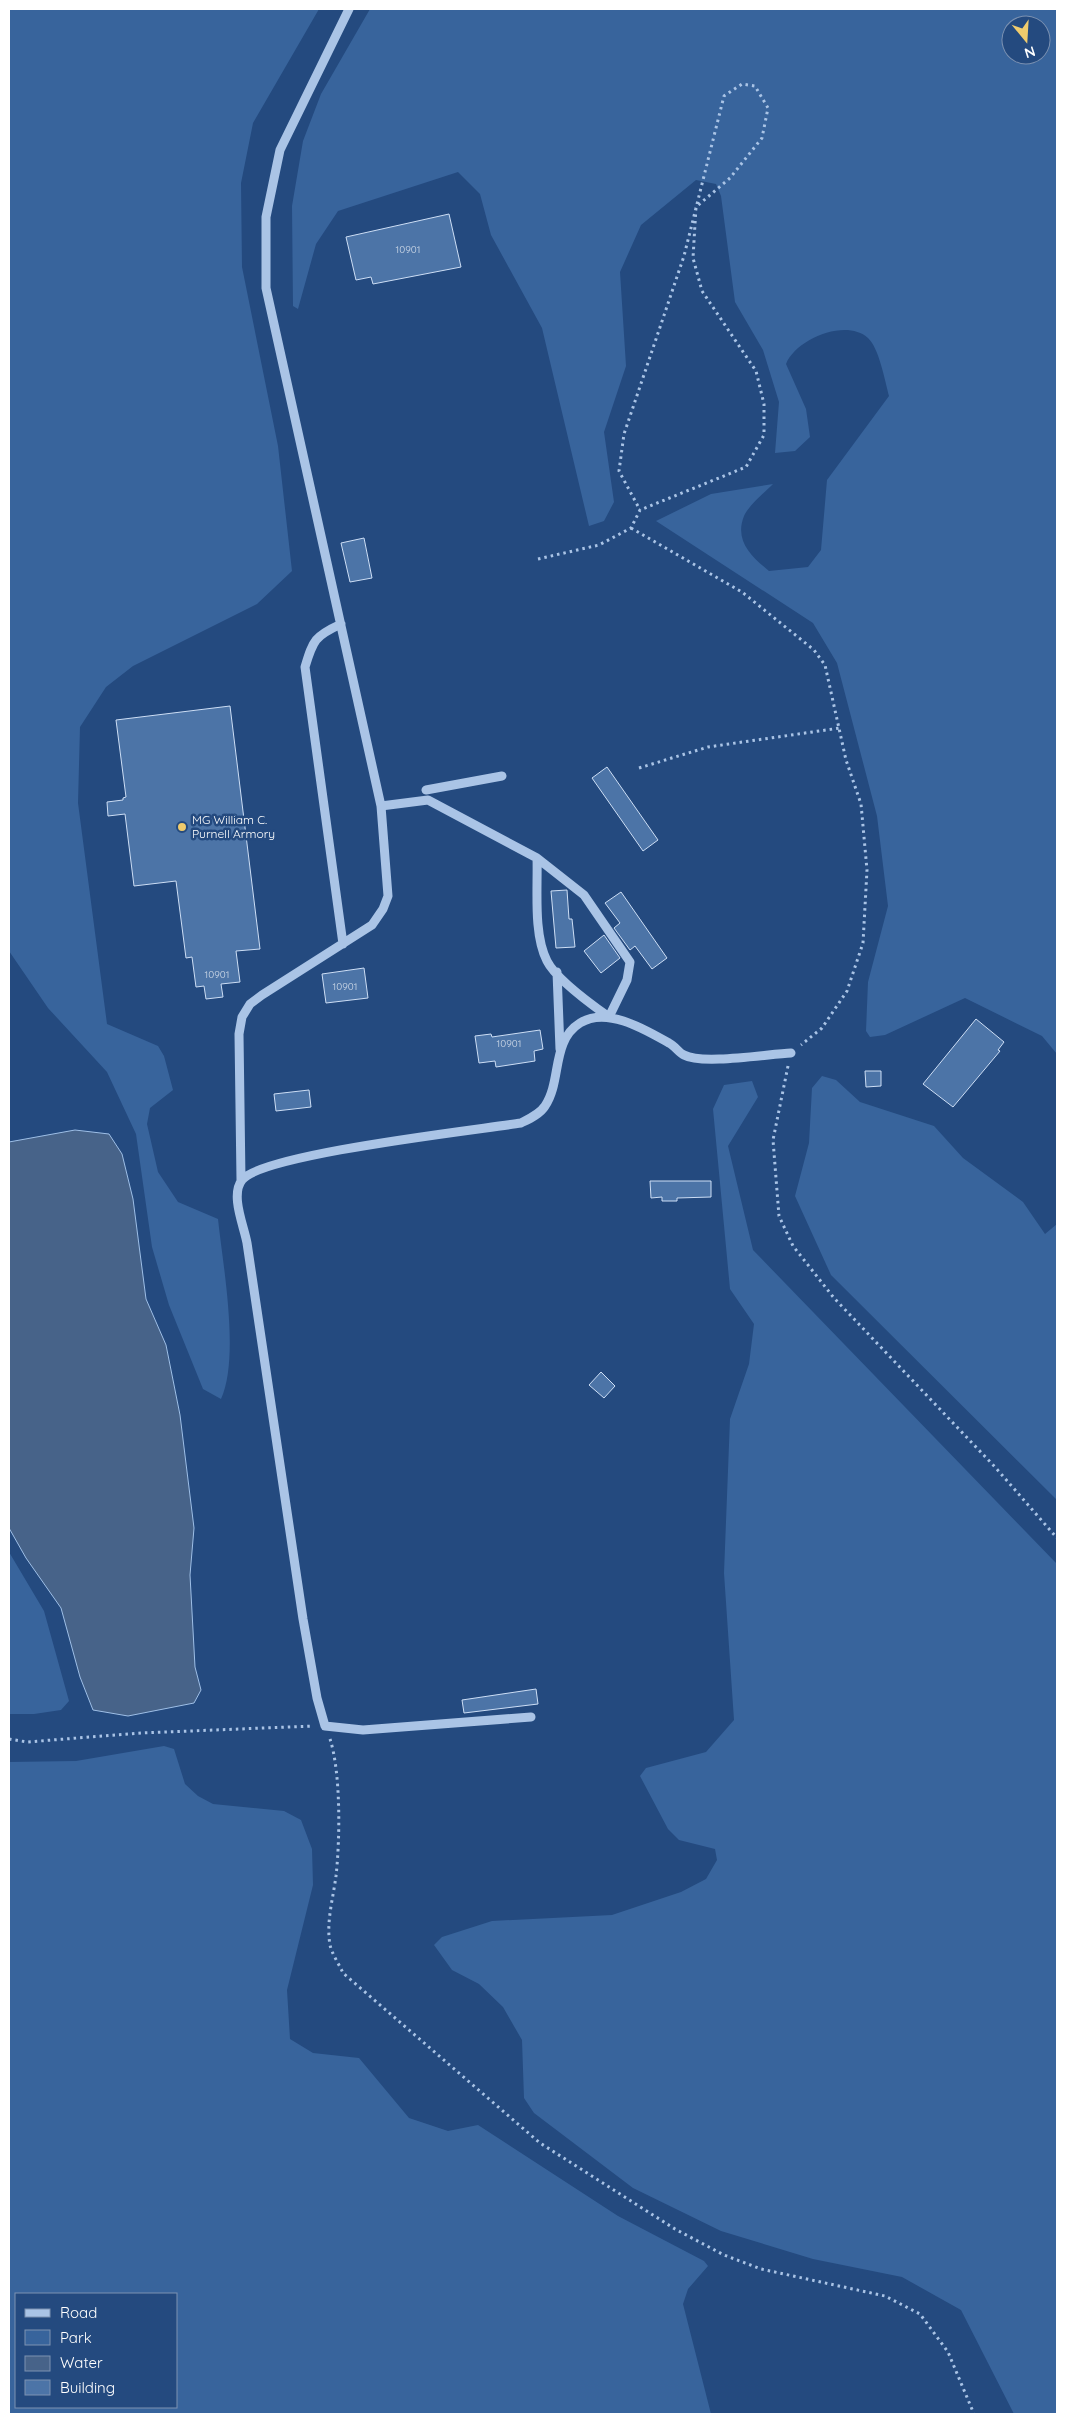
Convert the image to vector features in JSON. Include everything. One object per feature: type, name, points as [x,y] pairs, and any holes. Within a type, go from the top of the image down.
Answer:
[{"type":"lane","points":[[350,9],[280,150],[266,217],[266,288],[381,806],[388,896],[384,909],[372,925],[262,995],[250,1004],[242,1017],[237,1056],[241,1180],[237,1197],[247,1242],[303,1619],[317,1698],[325,1726],[363,1730],[531,1717]]},
{"type":"lane","points":[[340,624],[321,633],[311,647],[305,667],[343,944]]},
{"type":"lane","points":[[426,790],[502,776]]},
{"type":"lane","points":[[381,806],[428,800],[537,858],[584,895],[630,962],[627,980],[609,1017]]},
{"type":"lane","points":[[537,858],[540,941],[547,962],[581,997],[609,1017],[671,1044],[685,1056],[711,1059],[791,1052]]},
{"type":"lane","points":[[241,1180],[250,1173],[298,1158],[344,1149],[520,1124],[545,1107],[551,1094],[560,1050],[557,972]]},
{"type":"lane","points":[[560,1050],[570,1033],[580,1023],[609,1017]]},
{"type":"path","points":[[538,559],[599,545],[632,528],[640,510],[746,467],[764,435],[764,404],[756,372],[702,291],[693,258],[696,207],[730,178],[762,138],[768,108],[754,86],[742,84],[724,96],[696,207],[684,256],[624,434],[619,471],[640,510]]},
{"type":"path","points":[[632,528],[742,592],[814,650],[825,665],[846,760],[861,804],[867,870],[863,943],[847,991],[822,1028],[791,1052],[773,1140],[779,1216],[793,1246],[834,1298],[995,1467],[1057,1538]]},
{"type":"path","points":[[639,768],[708,747],[840,728]]},
{"type":"path","points":[[9,1739],[27,1742],[141,1733],[325,1726],[333,1750],[338,1791],[336,1874],[328,1924],[330,1946],[343,1973],[540,2143],[675,2229],[724,2255],[761,2268],[885,2296],[920,2314],[948,2352],[974,2414]]},
{"type":"green space","points":[[9,9],[319,9],[253,123],[241,183],[242,267],[278,446],[292,571],[257,604],[133,666],[106,687],[80,727],[78,803],[107,1024],[158,1046],[164,1056],[173,1090],[150,1108],[147,1124],[158,1172],[178,1202],[218,1219],[230,1336],[227,1381],[221,1399],[203,1389],[169,1305],[152,1247],[136,1134],[107,1072],[48,1008],[9,951]]},
{"type":"green space","points":[[370,9],[1057,9],[1057,1054],[1042,1036],[965,998],[885,1035],[870,1037],[866,1031],[868,982],[888,906],[877,816],[837,663],[813,623],[656,521],[711,494],[773,484],[746,512],[741,533],[743,541],[751,554],[769,571],[808,567],[821,550],[827,480],[889,396],[881,365],[875,349],[868,338],[859,332],[835,331],[822,334],[811,340],[791,355],[786,364],[806,409],[810,437],[795,451],[775,453],[779,402],[763,350],[735,302],[721,196],[716,184],[696,180],[641,225],[620,272],[626,366],[604,432],[614,502],[604,521],[589,526],[542,328],[491,235],[480,194],[458,172],[338,211],[316,244],[298,309],[293,306],[292,206],[303,141],[321,94]]},
{"type":"green space","points":[[822,1076],[836,1080],[860,1102],[934,1126],[963,1158],[1023,1202],[1045,1234],[1057,1224],[1057,1500],[831,1275],[795,1196],[809,1143],[812,1088]]},
{"type":"green space","points":[[752,1081],[758,1097],[728,1146],[753,1250],[1057,1564],[1057,2414],[1014,2414],[961,2310],[902,2277],[813,2259],[721,2231],[633,2188],[534,2113],[524,2098],[522,2040],[503,2007],[479,1984],[452,1970],[434,1945],[442,1937],[492,1921],[612,1915],[681,1892],[706,1879],[717,1860],[715,1849],[679,1840],[668,1829],[640,1776],[646,1768],[706,1752],[734,1720],[724,1573],[730,1419],[749,1364],[754,1324],[730,1289],[713,1109],[724,1085]]},
{"type":"green space","points":[[9,1552],[44,1611],[69,1701],[61,1710],[34,1714],[9,1714]]},
{"type":"green space","points":[[164,1746],[174,1749],[185,1784],[198,1796],[213,1804],[284,1811],[301,1820],[312,1849],[313,1885],[287,1990],[290,2039],[313,2053],[359,2058],[409,2118],[448,2131],[478,2125],[618,2216],[704,2261],[708,2266],[688,2289],[683,2304],[711,2414],[9,2414],[9,1762],[76,1761]]},
{"type":"water","points":[[75,1130],[109,1134],[122,1154],[133,1199],[146,1299],[166,1345],[180,1415],[194,1528],[190,1575],[195,1667],[201,1690],[194,1703],[128,1716],[93,1710],[80,1677],[61,1608],[26,1558],[9,1528],[9,1142]]},
{"type":"building","points":[[449,214],[461,267],[373,284],[371,277],[356,280],[346,237]]},
{"type":"building","points":[[364,538],[372,578],[350,582],[341,543]]},
{"type":"building","name":"MG William C. Purnell Armory","points":[[230,706],[260,949],[236,951],[240,982],[221,984],[223,997],[206,999],[204,986],[196,987],[192,957],[186,958],[176,881],[134,886],[125,814],[108,816],[107,802],[123,800],[126,797],[116,720]]},
{"type":"building","points":[[607,767],[658,840],[643,851],[592,778]]},
{"type":"building","points":[[567,890],[569,919],[572,919],[575,947],[556,948],[551,891]]},
{"type":"building","points":[[621,892],[667,958],[652,969],[635,946],[630,950],[614,928],[620,923],[605,903]]},
{"type":"building","points":[[604,935],[620,958],[601,973],[584,951]]},
{"type":"building","points":[[364,968],[368,998],[326,1003],[322,974]]},
{"type":"building","points":[[976,1019],[1004,1042],[998,1050],[1000,1051],[953,1107],[923,1084]]},
{"type":"building","points":[[540,1030],[543,1049],[534,1051],[535,1061],[496,1067],[495,1061],[479,1063],[475,1036],[491,1034],[492,1037]]},
{"type":"building","points":[[865,1071],[881,1071],[881,1086],[866,1087]]},
{"type":"building","points":[[309,1090],[311,1107],[276,1111],[274,1094]]},
{"type":"building","points":[[650,1181],[711,1181],[711,1197],[677,1198],[677,1201],[662,1201],[662,1197],[651,1198]]},
{"type":"building","points":[[601,1372],[615,1386],[604,1398],[589,1385]]},
{"type":"building","points":[[536,1689],[538,1704],[464,1713],[462,1700]]},
{"type":"place","name":"MG William C. Purnell Armory","points":[[182,827]]}]
